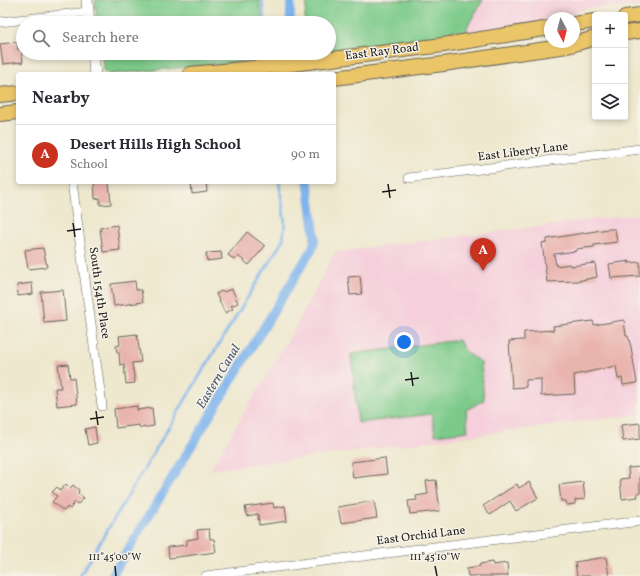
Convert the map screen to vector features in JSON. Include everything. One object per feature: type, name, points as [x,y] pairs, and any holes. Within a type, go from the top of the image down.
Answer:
[{"type":"main road","points":[[628,17],[640,15]]},
{"type":"main road","points":[[580,23],[592,21]]},
{"type":"main road","name":"East Ray Road","points":[[336,58],[498,37],[544,29]]},
{"type":"main road","points":[[628,33],[640,31]]},
{"type":"main road","points":[[443,64],[457,53],[489,49],[494,45],[498,37]]},
{"type":"main road","name":"East Ray Road","points":[[336,78],[567,46],[592,39]]},
{"type":"main road","name":"East Ray Road","points":[[211,72],[322,60]]},
{"type":"main road","points":[[0,95],[16,93]]},
{"type":"main road","points":[[0,114],[16,112]]},
{"type":"street","points":[[87,0],[89,16]]},
{"type":"street","points":[[0,22],[16,21]]},
{"type":"street","points":[[94,60],[95,72]]},
{"type":"street","name":"East Liberty Lane","points":[[409,178],[640,149]]},
{"type":"street","name":"South 154th Place","points":[[72,184],[102,406]]},
{"type":"street","name":"East Orchid Lane","points":[[206,576],[267,572],[640,521]]},
{"type":"shaded area","points":[[483,0],[640,0],[640,7],[604,7],[585,9],[578,12],[544,12],[544,22],[467,34],[467,27]]},
{"type":"shaded area","points":[[640,214],[640,414],[210,470],[291,335],[335,252]]},
{"type":"green space","points":[[95,0],[259,0],[262,16],[96,16]]},
{"type":"green space","points":[[307,0],[483,0],[467,27],[467,34],[336,49],[336,16],[305,16]]},
{"type":"green space","points":[[102,60],[254,60],[133,72],[104,71]]},
{"type":"green space","points":[[459,340],[468,354],[481,363],[484,400],[466,410],[468,431],[435,435],[432,414],[358,423],[351,354]]},
{"type":"building","points":[[16,42],[16,60],[23,60],[23,62],[3,64],[0,44]]},
{"type":"building","points":[[94,184],[109,184],[111,204],[100,205],[100,198],[95,199]]},
{"type":"building","points":[[191,184],[206,184],[207,192],[192,194]]},
{"type":"building","points":[[117,225],[120,250],[103,252],[100,228]]},
{"type":"building","points":[[615,229],[617,242],[594,245],[594,247],[554,254],[556,266],[595,263],[597,277],[578,281],[547,282],[542,243],[547,242],[547,239]]},
{"type":"building","points":[[247,232],[265,246],[249,265],[238,256],[235,260],[228,255]]},
{"type":"building","points":[[43,248],[47,267],[28,269],[25,250]]},
{"type":"building","points":[[221,252],[222,259],[207,261],[206,253]]},
{"type":"building","points":[[630,261],[628,263],[640,262],[640,276],[611,278],[609,264]]},
{"type":"building","points":[[360,276],[362,294],[350,295],[348,277]]},
{"type":"building","points":[[135,281],[136,290],[141,290],[143,302],[114,306],[111,284]]},
{"type":"building","points":[[32,283],[33,294],[18,296],[17,285]]},
{"type":"building","points":[[232,289],[238,303],[231,306],[233,309],[225,313],[216,294]]},
{"type":"building","points":[[63,290],[66,321],[44,323],[41,292]]},
{"type":"building","points":[[624,320],[626,336],[628,336],[631,347],[637,383],[623,385],[622,378],[618,379],[616,366],[574,375],[575,394],[541,396],[541,379],[526,380],[526,387],[512,388],[509,341],[524,340],[524,332],[554,330],[553,326],[593,321],[594,325]]},
{"type":"building","points":[[137,334],[141,362],[132,363],[135,383],[126,384],[124,364],[120,365],[119,353],[117,353],[116,346],[120,345],[119,336]]},
{"type":"building","points":[[68,364],[70,378],[74,378],[77,404],[57,406],[55,388],[61,388],[58,365]]},
{"type":"building","points":[[137,406],[137,410],[152,408],[154,426],[140,428],[139,425],[116,428],[114,409]]},
{"type":"building","points":[[640,423],[640,439],[623,441],[621,425]]},
{"type":"building","points":[[95,427],[97,443],[88,445],[85,429]]},
{"type":"building","points":[[385,458],[387,474],[353,478],[351,462]]},
{"type":"building","points":[[640,467],[640,493],[637,493],[638,497],[622,499],[620,479],[629,478],[628,468]]},
{"type":"building","points":[[436,480],[440,511],[410,514],[408,501],[417,500],[416,496],[428,494],[426,481]]},
{"type":"building","points":[[529,482],[538,498],[516,511],[510,501],[490,515],[483,506],[517,484],[519,488]]},
{"type":"building","points":[[583,482],[585,499],[575,500],[575,504],[567,505],[566,501],[561,501],[559,485]]},
{"type":"building","points":[[66,484],[70,488],[73,485],[79,490],[78,493],[84,498],[78,504],[75,502],[70,509],[67,507],[64,511],[52,502],[57,496],[52,492],[57,487],[60,491]]},
{"type":"building","points":[[374,501],[377,518],[341,523],[338,507]]},
{"type":"building","points":[[273,503],[274,508],[285,506],[287,521],[259,525],[258,514],[247,516],[245,507]]},
{"type":"building","points":[[209,529],[210,539],[214,539],[216,552],[169,558],[168,547],[187,545],[187,540],[198,538],[197,530]]},
{"type":"building","points":[[606,557],[609,576],[577,576],[575,562]]},
{"type":"building","points":[[492,562],[493,565],[507,563],[508,576],[468,576],[467,568]]},
{"type":"waterway","points":[[262,0],[264,16]]},
{"type":"waterway","name":"Eastern Canal","points":[[290,16],[291,0]]},
{"type":"waterway","points":[[80,576],[283,240],[285,223],[279,184]]},
{"type":"waterway","name":"Eastern Canal","points":[[112,576],[313,247],[315,237],[308,184]]},
{"type":"place","name":"Desert Hills High School","points":[[483,271]]}]
